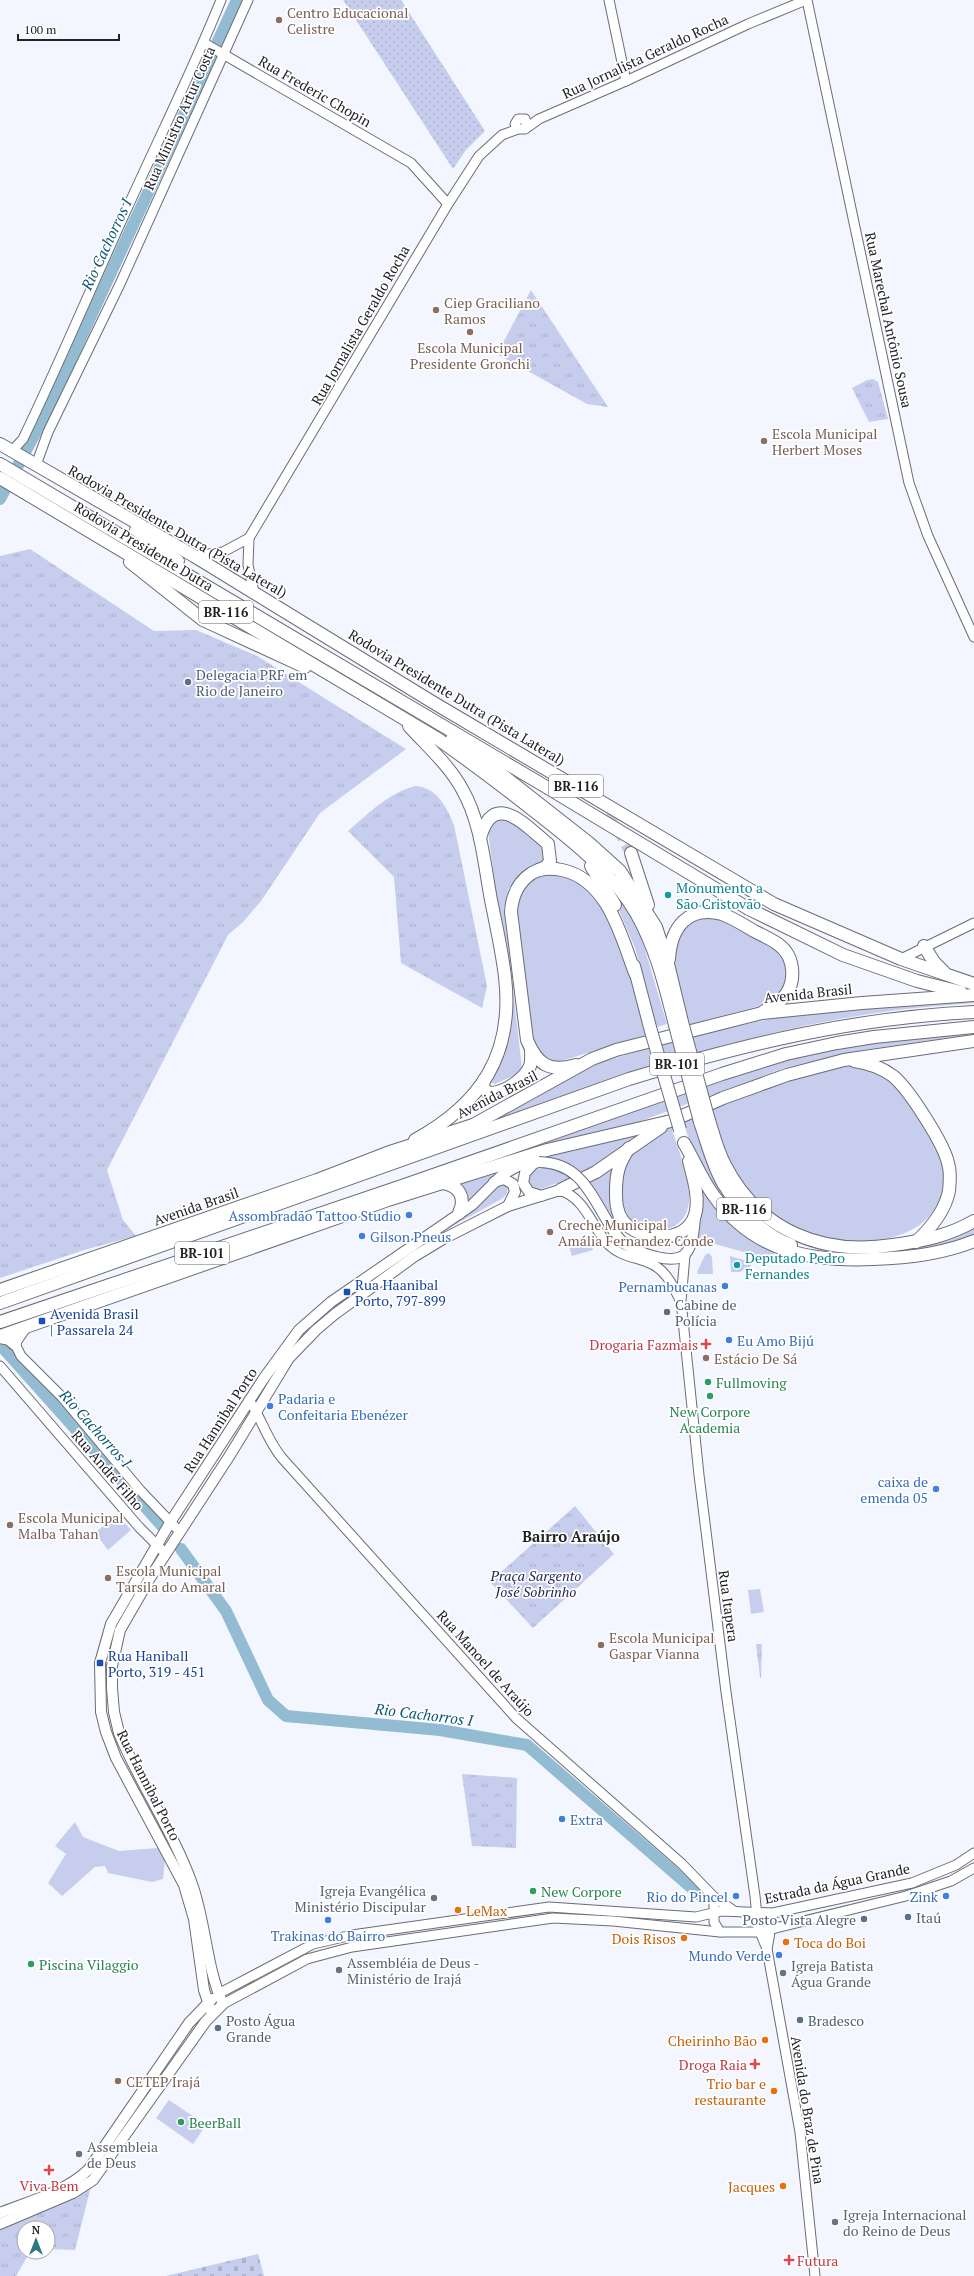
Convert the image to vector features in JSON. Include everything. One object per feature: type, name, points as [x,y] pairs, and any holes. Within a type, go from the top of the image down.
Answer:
[{"type":"highway","name":"Rodovia Presidente Dutra (Pista Lateral)","points":[[0,444],[194,556],[556,775],[774,904],[900,959],[974,984]]},
{"type":"highway","name":"Rodovia Presidente Dutra","points":[[0,464],[401,702]]},
{"type":"highway","name":"Rodovia Presidente Dutra","points":[[0,478],[413,726]]},
{"type":"highway","points":[[97,501],[191,570],[211,588]]},
{"type":"highway","points":[[105,540],[171,597],[212,626],[262,646],[413,726],[462,788],[477,823],[480,839],[506,993],[505,1030],[494,1062],[475,1095],[455,1114],[422,1136],[387,1153]]},
{"type":"highway","points":[[401,702],[500,773],[601,853],[628,881],[656,927]]},
{"type":"highway","name":"BR-116","points":[[401,702],[548,788],[749,909],[842,955],[917,981],[974,995]]},
{"type":"highway","name":"BR-116","points":[[413,726],[438,739],[485,772],[577,845],[610,877],[636,912],[658,964],[679,1023]]},
{"type":"highway","points":[[556,775],[607,814]]},
{"type":"highway","points":[[480,839],[484,825],[493,816],[506,813],[515,816],[548,844],[550,861],[546,867],[535,871],[523,880],[514,893],[511,912],[527,1040],[535,1057],[549,1067],[566,1068],[592,1059]]},
{"type":"highway","points":[[577,845],[598,874],[620,915],[629,941],[635,973],[684,1143],[696,1195],[695,1215],[690,1224],[681,1232],[664,1236],[644,1234],[633,1229],[622,1220],[617,1206],[616,1173],[619,1164],[629,1148]]},
{"type":"highway","points":[[631,853],[668,964],[679,1023],[704,1119],[718,1151],[733,1179],[755,1205],[777,1224],[805,1239],[848,1248],[871,1248],[916,1242],[951,1233],[974,1221]]},
{"type":"highway","points":[[535,871],[547,868],[568,871],[596,890],[613,917],[635,973]]},
{"type":"highway","points":[[668,964],[670,943],[673,933],[685,920],[707,913],[723,915],[738,922],[778,944],[788,955],[792,966],[793,977],[789,990],[781,1000],[762,1013]]},
{"type":"highway","points":[[924,946],[934,962],[946,974]]},
{"type":"highway","name":"Avenida Brasil","points":[[0,1290],[290,1190],[387,1153],[473,1125],[592,1059],[643,1042],[762,1013],[862,1003],[974,995]]},
{"type":"highway","name":"Avenida Brasil","points":[[0,1303],[629,1079],[716,1053],[829,1027],[934,1014],[974,1012]]},
{"type":"highway","name":"BR-101","points":[[0,1322],[722,1074],[786,1054],[874,1037],[974,1027]]},
{"type":"highway","name":"BR-101","points":[[0,1336],[368,1207],[547,1150],[671,1121],[761,1084],[844,1060],[974,1040]]},
{"type":"highway","points":[[484,1080],[483,1087],[488,1093],[505,1089],[526,1072],[531,1060],[531,1049]]},
{"type":"highway","points":[[844,1060],[866,1063],[879,1068],[900,1084],[923,1116],[948,1163],[950,1174],[946,1202],[928,1230],[916,1242]]},
{"type":"highway","name":"BR-116","points":[[704,1119],[723,1184],[755,1222],[786,1244],[827,1259],[896,1259],[928,1254],[974,1241]]},
{"type":"highway","points":[[560,1190],[590,1175],[671,1121]]},
{"type":"highway","points":[[684,1143],[714,1196],[750,1232],[764,1241],[785,1250],[804,1256],[827,1259]]},
{"type":"highway","points":[[443,1183],[453,1186],[460,1192],[462,1202],[458,1213]]},
{"type":"highway","points":[[368,1207],[405,1184]]},
{"type":"highway","points":[[249,1215],[290,1190]]},
{"type":"highway","points":[[0,1336],[14,1343]]},
{"type":"main road","points":[[536,1162],[525,1172],[524,1184],[529,1192],[541,1196]]},
{"type":"main road","name":"Rua Hannibal Porto","points":[[212,2014],[207,2003],[194,1919],[184,1885],[116,1758],[106,1732],[101,1712],[100,1663],[105,1641],[119,1608],[171,1521],[249,1400],[288,1344],[311,1319],[480,1198],[494,1182],[510,1170],[536,1162],[558,1164],[575,1174],[583,1182],[618,1237],[632,1248],[667,1259],[676,1259],[685,1255]]},
{"type":"main road","points":[[494,1182],[504,1179],[513,1184],[516,1192],[508,1206]]},
{"type":"main road","name":"Rua Hannibal Porto","points":[[223,2004],[192,1884],[127,1753],[114,1712],[112,1666],[120,1630],[150,1578],[255,1415],[282,1367],[303,1343],[335,1314],[415,1256],[458,1230],[508,1206],[560,1190]]},
{"type":"main road","points":[[685,1255],[690,1244],[695,1215]]},
{"type":"main road","points":[[415,1256],[435,1242],[432,1232]]},
{"type":"main road","name":"Estrada da Água Grande","points":[[0,2213],[60,2189],[75,2181],[89,2169],[189,2023],[220,1989]]},
{"type":"main road","name":"Estrada da Água Grande","points":[[0,2224],[73,2193],[93,2180],[212,2014],[223,2004]]},
{"type":"street","name":"Rua Ministro Artur Costa","points":[[14,452],[23,439],[68,343],[117,231],[206,44],[221,0]]},
{"type":"street","name":"Rua Ministro Artur Costa","points":[[33,463],[120,284],[221,53],[248,0]]},
{"type":"street","points":[[609,0],[626,81]]},
{"type":"street","name":"Rua Jornalista Geraldo Rocha","points":[[254,592],[248,565],[249,538],[448,204],[479,156],[505,134],[517,127],[525,129],[526,123],[539,119],[626,81],[748,24],[807,0]]},
{"type":"street","name":"Rua Marechal Antônio Sousa","points":[[807,0],[909,483],[928,536],[974,637]]},
{"type":"street","name":"Rua Frederic Chopin","points":[[206,44],[411,163],[448,204]]},
{"type":"street","points":[[194,556],[223,552],[249,538]]},
{"type":"street","points":[[900,959],[974,923]]},
{"type":"street","name":"Rua Itapera","points":[[560,1190],[574,1196],[580,1201],[602,1236],[616,1251],[650,1263],[661,1270],[674,1287],[681,1301]]},
{"type":"street","name":"Rua Itapera","points":[[685,1255],[681,1301],[706,1542],[756,1901],[756,1914]]},
{"type":"street","points":[[14,1343],[27,1327]]},
{"type":"street","name":"Rua André Filho","points":[[14,1343],[21,1356],[62,1397],[140,1490],[180,1532]]},
{"type":"street","name":"Rua André Filho","points":[[0,1366],[156,1546],[166,1554]]},
{"type":"street","name":"Rua Manoel de Araújo","points":[[249,1400],[255,1415],[272,1445],[282,1458],[516,1718],[682,1864],[714,1897],[734,1912]]},
{"type":"street","points":[[242,1411],[255,1415]]},
{"type":"street","name":"Estrada da Água Grande","points":[[220,1989],[292,1954],[327,1940],[536,1908],[555,1907],[696,1917],[714,1913],[746,1912],[756,1914],[781,1912],[905,1885],[938,1873],[974,1853]]},
{"type":"street","name":"Estrada da Água Grande","points":[[223,2004],[307,1959],[327,1952],[377,1942],[553,1918],[590,1919],[720,1932],[759,1932],[771,1930],[808,1918],[906,1896],[951,1881],[974,1868]]},
{"type":"street","points":[[714,1897],[714,1922],[720,1932]]},
{"type":"street","points":[[746,1912],[756,1901]]},
{"type":"street","points":[[590,1909],[590,1919]]},
{"type":"street","points":[[756,1914],[767,1920],[771,1930]]},
{"type":"street","name":"Avenida do Braz de Pina","points":[[756,1914],[759,1932],[767,1949],[800,2132],[815,2276]]},
{"type":"street","name":"Avenida do Braz de Pina","points":[[767,1949],[771,1930]]},
{"type":"green space","points":[[343,0],[401,0],[485,131],[466,150],[453,169]]},
{"type":"green space","points":[[531,290],[608,407],[587,404],[497,354]]},
{"type":"green space","points":[[873,379],[878,382],[888,419],[869,422],[852,388],[867,380]]},
{"type":"green space","points":[[30,549],[154,631],[196,630],[257,656],[406,749],[320,813],[261,901],[243,922],[228,935],[107,1170],[123,1220],[136,1236],[84,1250],[0,1278],[0,556]]},
{"type":"green space","points":[[416,786],[430,790],[440,799],[448,811],[454,825],[487,986],[482,1008],[401,963],[394,877],[348,831],[388,798]]},
{"type":"green space","points":[[503,819],[519,828],[541,845],[544,855],[543,861],[508,889],[504,909],[522,1069],[515,1075],[495,1084],[488,1082],[509,988],[488,832],[493,823]]},
{"type":"green space","points":[[553,874],[575,880],[596,897],[615,936],[628,970],[646,1035],[558,1062],[549,1060],[542,1056],[531,1043],[515,915],[518,897],[524,885],[535,877]]},
{"type":"green space","points":[[610,889],[629,914],[641,936],[667,1024],[657,1027],[635,948]]},
{"type":"green space","points":[[720,916],[774,945],[786,962],[788,980],[777,997],[763,1005],[688,1025],[671,958],[673,944],[691,919]]},
{"type":"green space","points":[[974,1001],[974,1003],[884,1012],[779,1032],[676,1059],[474,1127],[601,1062],[697,1035],[779,1017],[850,1007]]},
{"type":"green space","points":[[974,1030],[974,1034],[863,1050],[784,1068],[633,1124],[518,1150],[729,1075],[861,1040]]},
{"type":"green space","points":[[848,1066],[862,1068],[880,1074],[891,1081],[909,1103],[931,1136],[941,1158],[943,1167],[941,1195],[929,1217],[909,1231],[883,1239],[854,1242],[825,1239],[799,1231],[777,1218],[761,1204],[745,1186],[726,1157],[719,1139],[713,1115],[704,1118],[712,1145],[724,1171],[741,1194],[760,1214],[782,1230],[807,1242],[834,1250],[863,1252],[886,1250],[942,1238],[974,1224],[974,1234],[954,1241],[918,1249],[890,1254],[862,1256],[835,1253],[810,1247],[786,1237],[763,1222],[743,1204],[726,1180],[715,1158],[702,1118],[694,1121],[707,1161],[714,1177],[733,1204],[759,1229],[777,1243],[748,1226],[726,1205],[708,1180],[701,1167],[684,1125],[672,1130],[682,1158],[689,1190],[689,1204],[684,1217],[675,1226],[659,1231],[649,1231],[644,1230],[628,1221],[622,1214],[617,1200],[618,1168],[623,1156],[640,1140],[696,1113],[760,1086],[803,1073]]},
{"type":"green space","points":[[647,1130],[583,1174],[535,1191],[527,1182],[530,1170],[545,1168],[553,1169],[559,1159],[542,1157]]},
{"type":"green space","points":[[616,1161],[612,1196],[615,1227],[588,1181]]},
{"type":"green space","points":[[501,1169],[469,1203],[468,1194],[460,1183]]},
{"type":"green space","points":[[502,1182],[508,1187],[507,1194],[503,1198],[442,1232]]},
{"type":"green space","points":[[699,1184],[743,1233],[774,1252],[773,1260],[715,1244],[696,1241]]},
{"type":"green space","points":[[590,1237],[593,1250],[572,1256],[568,1243]]},
{"type":"green space","points":[[709,1253],[712,1257],[713,1274],[698,1274],[697,1272],[705,1255]]},
{"type":"green space","points":[[730,1256],[751,1262],[751,1266],[740,1272],[731,1272]]},
{"type":"green space","name":"Praça Sargento José Sobrinho","points":[[575,1506],[614,1554],[533,1628],[490,1582]]},
{"type":"green space","points":[[117,1514],[131,1530],[108,1550],[95,1533]]},
{"type":"green space","points":[[760,1589],[764,1612],[751,1614],[748,1590]]},
{"type":"green space","points":[[756,1644],[762,1644],[761,1678],[760,1677]]},
{"type":"green space","points":[[462,1774],[517,1778],[516,1848],[472,1846]]},
{"type":"green space","points":[[75,1822],[83,1837],[119,1851],[158,1848],[165,1861],[163,1879],[152,1882],[108,1873],[105,1866],[95,1867],[62,1896],[48,1883],[66,1854],[55,1846]]},
{"type":"green space","name":"BeerBall","points":[[169,2100],[206,2125],[193,2144],[156,2118]]},
{"type":"green space","points":[[92,2182],[75,2250],[56,2249],[56,2220],[16,2220],[16,2260],[25,2260],[16,2276],[0,2276],[0,2227]]},
{"type":"green space","points":[[258,2254],[264,2276],[166,2276]]},
{"type":"waterway","name":"Rio Cachorros I","points":[[0,499],[46,413],[237,0]]},
{"type":"waterway","name":"Rio Cachorros I","points":[[4,1349],[164,1528]]},
{"type":"waterway","name":"Rio Cachorros I","points":[[181,1549],[226,1611],[268,1700],[286,1716],[440,1730],[527,1745],[701,1896]]},
{"type":"tunnel","points":[[607,814],[618,828],[631,853]]},
{"type":"place","name":"Centro Educacional Celistre","points":[[279,20]]},
{"type":"place","name":"Ciep Graciliano Ramos","points":[[436,310]]},
{"type":"place","name":"Escola Municipal Presidente Gronchi","points":[[470,332]]},
{"type":"place","name":"Escola Municipal Herbert Moses","points":[[764,441]]},
{"type":"place","name":"Delegacia PRF em Rio de Janeiro","points":[[188,682]]},
{"type":"place","name":"Monumento a São Cristovão","points":[[668,895]]},
{"type":"place","name":"Assombradão Tattoo Studio","points":[[409,1215]]},
{"type":"place","name":"Creche Municipal Amália Fernandez Conde","points":[[550,1232]]},
{"type":"place","name":"Gilson Pneus","points":[[362,1236]]},
{"type":"place","name":"Deputado Pedro Fernandes","points":[[737,1265]]},
{"type":"place","name":"Pernambucanas","points":[[725,1286]]},
{"type":"place","name":"Rua Haanibal Porto, 797-899","points":[[347,1292]]},
{"type":"place","name":"Cabine de Polícia","points":[[667,1312]]},
{"type":"place","name":"Avenida Brasil | Passarela 24","points":[[42,1321]]},
{"type":"place","name":"Eu Amo Bijú","points":[[729,1340]]},
{"type":"place","name":"Drogaria Fazmais","points":[[706,1344]]},
{"type":"place","name":"Estácio De Sá","points":[[706,1358]]},
{"type":"place","name":"Fullmoving","points":[[708,1382]]},
{"type":"place","name":"New Corpore Academia","points":[[710,1396]]},
{"type":"place","name":"Padaria e Confeitaria Ebenézer","points":[[270,1406]]},
{"type":"place","name":"caixa de emenda 05","points":[[936,1489]]},
{"type":"place","name":"Escola Municipal Malba Tahan","points":[[10,1525]]},
{"type":"place","name":"Escola Municipal Tarsila do Amaral","points":[[108,1578]]},
{"type":"place","name":"Escola Municipal Gaspar Vianna","points":[[601,1645]]},
{"type":"place","name":"Rua Haniball Porto, 319 - 451","points":[[100,1663]]},
{"type":"place","name":"Extra","points":[[562,1819]]},
{"type":"place","name":"New Corpore","points":[[533,1891]]},
{"type":"place","name":"Rio do Pincel","points":[[736,1896]]},
{"type":"place","name":"Zink","points":[[946,1896]]},
{"type":"place","name":"Igreja Evangélica Ministério Discipular","points":[[434,1898]]},
{"type":"place","name":"LeMax","points":[[458,1910]]},
{"type":"place","name":"Itaú","points":[[908,1917]]},
{"type":"place","name":"Posto Vista Alegre","points":[[864,1919]]},
{"type":"place","name":"Trakinas do Bairro","points":[[328,1920]]},
{"type":"place","name":"Dois Risos","points":[[684,1938]]},
{"type":"place","name":"Toca do Boi","points":[[786,1942]]},
{"type":"place","name":"Mundo Verde","points":[[779,1955]]},
{"type":"place","name":"Piscina Vilaggio","points":[[31,1964]]},
{"type":"place","name":"Assembléia de Deus - Ministério de Irajá","points":[[339,1970]]},
{"type":"place","name":"Igreja Batista Água Grande","points":[[783,1973]]},
{"type":"place","name":"Bradesco","points":[[800,2020]]},
{"type":"place","name":"Posto Água Grande","points":[[218,2028]]},
{"type":"place","name":"Cheirinho Bão","points":[[765,2040]]},
{"type":"place","name":"Droga Raia","points":[[755,2064]]},
{"type":"place","name":"CETEP Irajá","points":[[118,2081]]},
{"type":"place","name":"Trio bar e restaurante","points":[[774,2091]]},
{"type":"place","name":"BeerBall","points":[[181,2122]]},
{"type":"place","name":"Assembleia de Deus","points":[[79,2154]]},
{"type":"place","name":"Viva Bem","points":[[49,2170]]},
{"type":"place","name":"Jacques","points":[[783,2186]]},
{"type":"place","name":"Igreja Internacional do Reino de Deus","points":[[835,2222]]},
{"type":"place","name":"Futura","points":[[789,2260]]},
{"type":"district","name":"Bairro Araújo","points":[[571,1536]]}]
